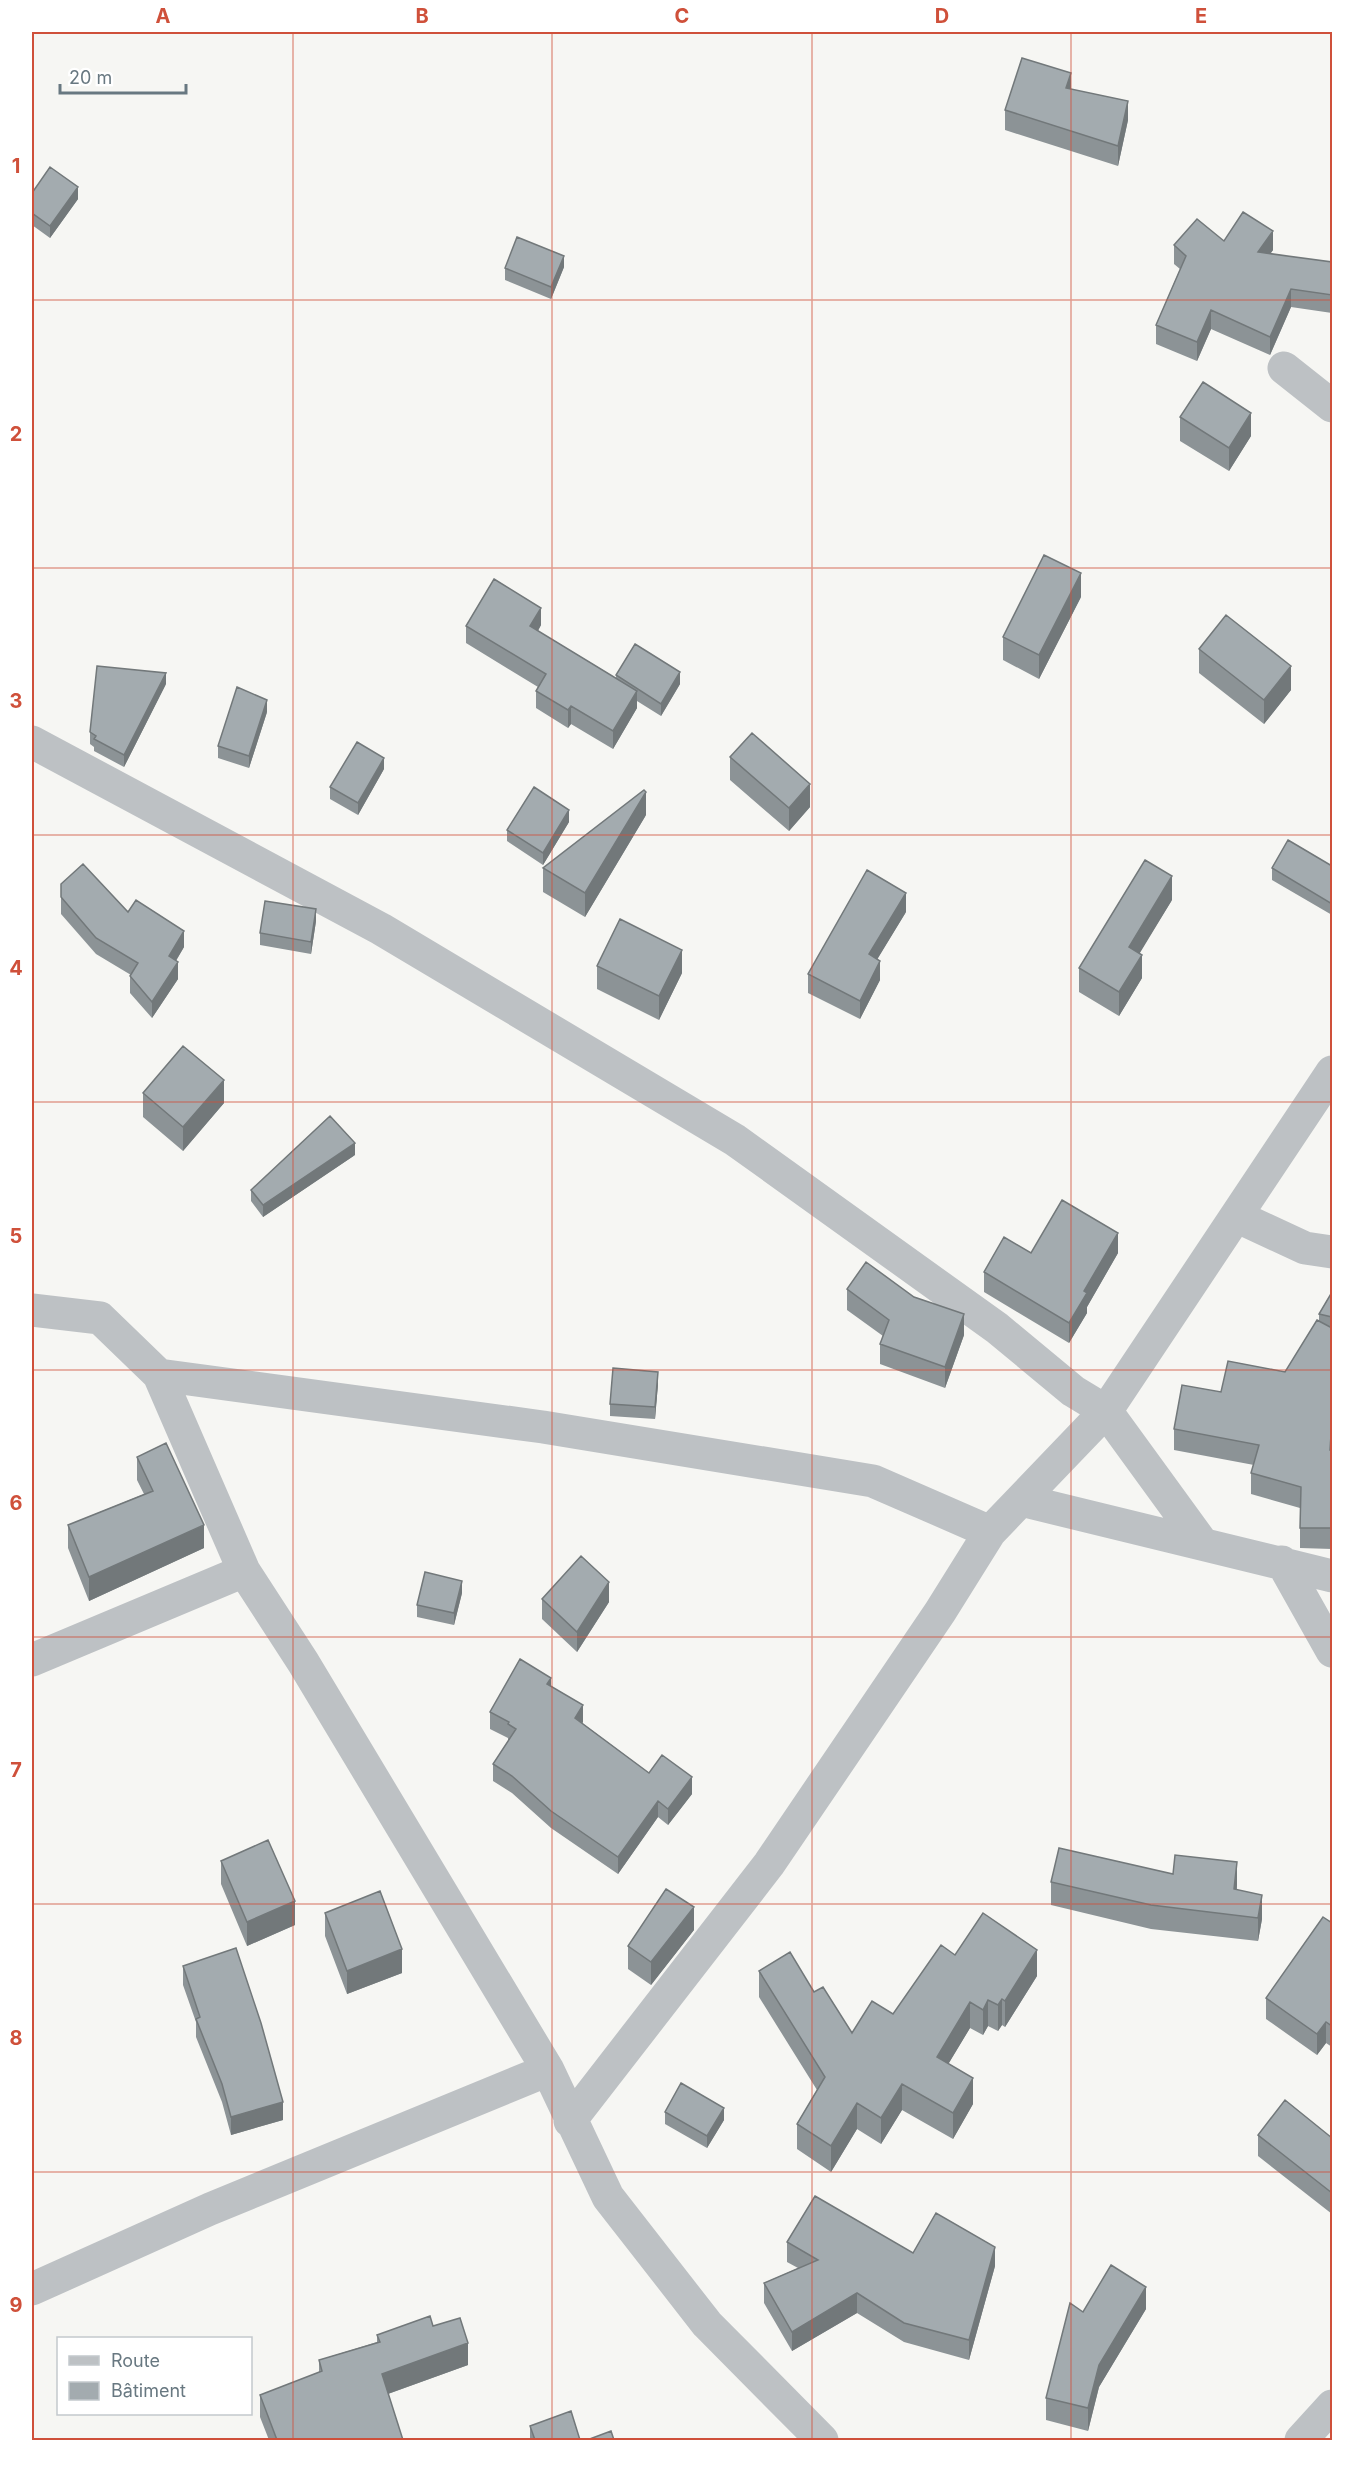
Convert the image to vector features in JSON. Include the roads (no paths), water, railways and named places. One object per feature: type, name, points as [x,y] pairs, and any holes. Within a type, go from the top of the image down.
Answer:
[{"type":"street","points":[[1284,368],[1332,406]]},
{"type":"street","points":[[32,742],[381,929],[735,1140],[997,1328],[1073,1391],[1106,1411],[1202,1543]]},
{"type":"street","points":[[570,2121],[769,1864],[940,1612],[990,1532],[1106,1411],[1332,1072]]},
{"type":"street","points":[[1236,1216],[1305,1248],[1332,1252]]},
{"type":"street","points":[[32,1310],[100,1318],[159,1375],[244,1571],[303,1662],[548,2070],[570,2121],[608,2197],[707,2324],[822,2440]]},
{"type":"street","points":[[159,1375],[543,1427],[873,1481],[990,1532]]},
{"type":"street","points":[[1021,1500],[1332,1576]]},
{"type":"street","points":[[1282,1562],[1332,1651]]},
{"type":"street","points":[[32,1660],[244,1571]]},
{"type":"street","points":[[32,2289],[210,2209],[548,2070]]},
{"type":"street","points":[[1301,2440],[1332,2406]]}]
